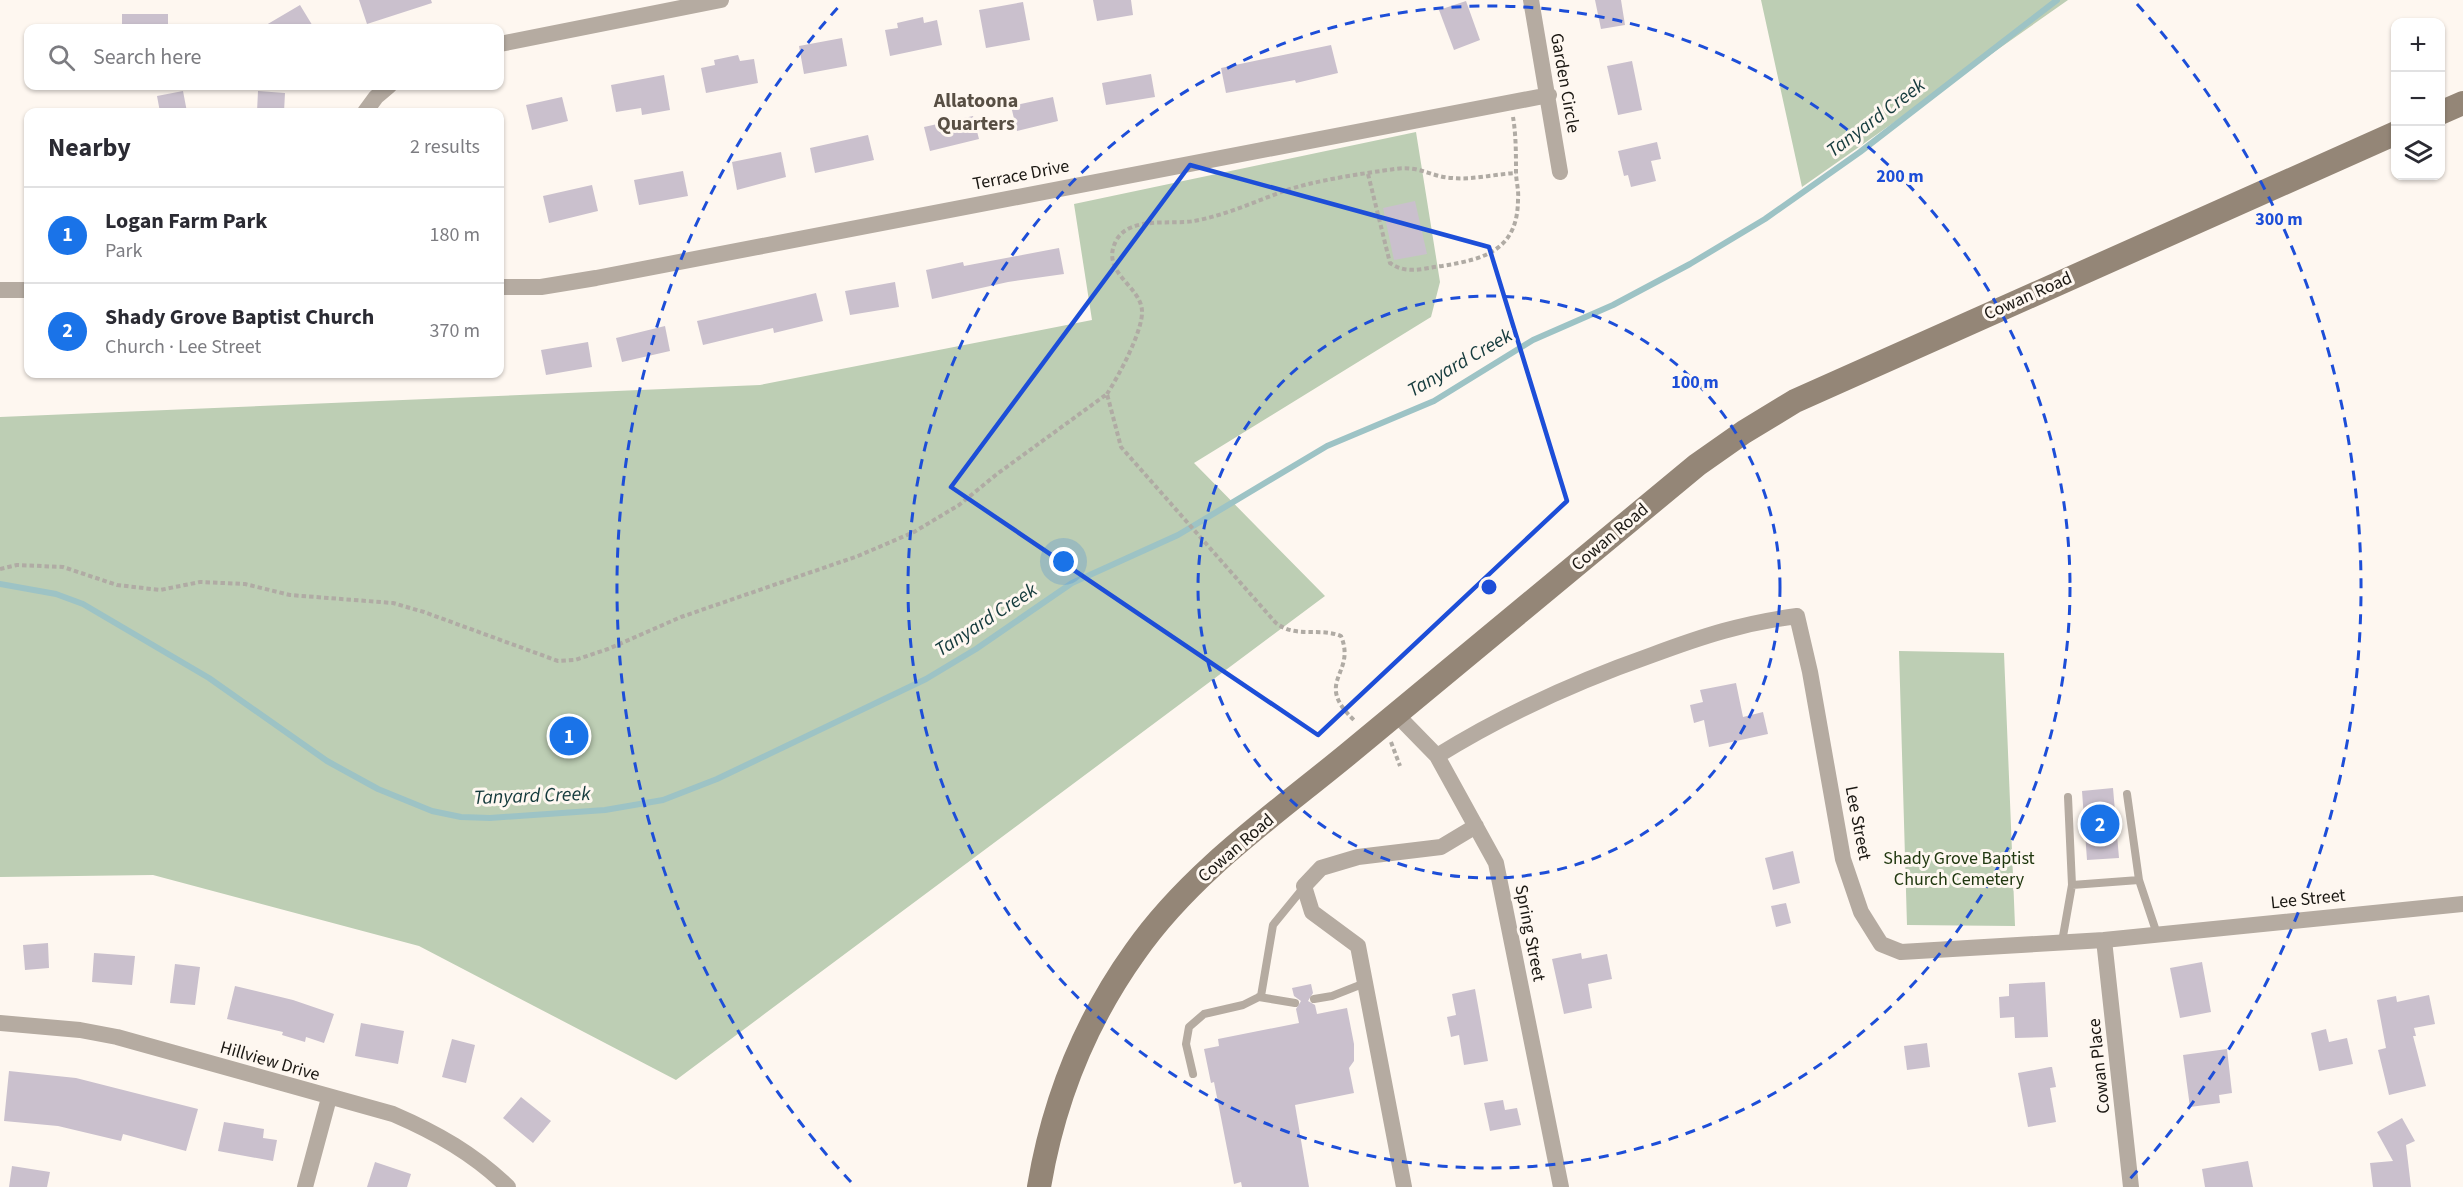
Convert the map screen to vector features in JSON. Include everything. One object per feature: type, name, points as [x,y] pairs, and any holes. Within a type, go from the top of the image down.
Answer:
[{"type":"main road","points":[[2445,111],[2463,103]]},
{"type":"main road","name":"Cowan Road","points":[[1039,1187],[1055,1113],[1076,1056],[1102,1004],[1135,951],[1175,903],[1215,866],[1697,465],[1744,432],[1795,401],[2391,135]]},
{"type":"street","points":[[504,43],[721,0]]},
{"type":"street","name":"Garden Circle","points":[[1531,0],[1549,95],[1560,172]]},
{"type":"street","points":[[368,108],[384,90]]},
{"type":"street","name":"Terrace Drive","points":[[504,287],[541,286],[596,278],[1549,95]]},
{"type":"street","points":[[0,290],[24,290]]},
{"type":"street","name":"Lee Street","points":[[1437,756],[1478,730],[1580,680],[1712,633],[1751,622],[1797,616],[1810,672],[1843,860],[1861,912],[1881,944],[1901,952],[2104,940],[2463,904]]},
{"type":"street","name":"Spring Street","points":[[1388,721],[1437,756],[1496,863],[1561,1187]]},
{"type":"street","points":[[1404,1187],[1358,946],[1312,912],[1304,886],[1321,868],[1358,857],[1441,848],[1476,826]]},
{"type":"street","name":"Cowan Place","points":[[2104,940],[2132,1187]]},
{"type":"street","name":"Hillview Drive","points":[[0,1023],[80,1030],[117,1037],[393,1114],[431,1131],[471,1154],[508,1187]]},
{"type":"street","points":[[305,1187],[329,1098]]},
{"type":"lane","points":[[2127,794],[2139,880],[2157,934]]},
{"type":"lane","points":[[2062,942],[2072,885],[2068,797]]},
{"type":"lane","points":[[2072,885],[2139,880]]},
{"type":"lane","points":[[1259,997],[1273,925],[1304,886]]},
{"type":"lane","points":[[1314,999],[1332,996],[1365,983]]},
{"type":"lane","points":[[1193,1074],[1186,1044],[1189,1027],[1204,1014],[1243,1005],[1259,997],[1295,1003]]},
{"type":"path","points":[[1368,174],[1390,263],[1398,269],[1420,270],[1469,262],[1497,250],[1509,238],[1515,225],[1519,198],[1511,102]]},
{"type":"path","points":[[0,569],[17,565],[63,567],[117,585],[149,589],[160,590],[200,582],[245,584],[290,595],[393,603],[558,661],[575,660],[639,636],[681,617],[858,556],[914,532],[959,505],[997,474],[1107,394],[1116,381],[1132,343],[1142,310],[1137,298],[1116,271],[1113,261],[1116,241],[1122,232],[1159,222],[1190,222],[1226,214],[1287,190],[1414,167],[1437,176],[1454,179],[1516,173]]},
{"type":"path","points":[[1107,394],[1115,432],[1127,456],[1263,610],[1287,631],[1329,631],[1341,636],[1345,647],[1344,662],[1334,692],[1338,703],[1360,726],[1370,718],[1388,721],[1400,766]]},
{"type":"highlighted area","points":[[1190,165],[1489,247],[1567,501],[1318,735],[951,487]]},
{"type":"green space","points":[[1761,0],[2068,0],[1802,187]]},
{"type":"green space","points":[[1416,132],[1440,282],[1431,317],[1194,463],[1325,596],[676,1080],[419,946],[153,875],[0,877],[0,417],[760,385],[1092,320],[1074,204]]},
{"type":"green space","name":"Shady Grove Baptist Church Cemetery","points":[[1899,651],[2004,653],[2015,926],[1907,925]]},
{"type":"building","points":[[359,0],[431,0],[432,3],[367,24]]},
{"type":"building","points":[[1093,0],[1131,0],[1133,15],[1097,21]]},
{"type":"building","points":[[1595,0],[1621,0],[1625,25],[1601,29]]},
{"type":"building","points":[[1466,1],[1480,40],[1454,50],[1439,10]]},
{"type":"building","points":[[1023,2],[1030,40],[986,48],[979,10]]},
{"type":"building","points":[[300,5],[312,24],[268,24]]},
{"type":"building","points":[[122,14],[168,14],[168,24],[122,24]]},
{"type":"building","points":[[923,17],[924,23],[937,20],[942,45],[890,56],[885,30],[898,28],[897,23]]},
{"type":"building","points":[[842,38],[847,66],[804,74],[799,46]]},
{"type":"building","points":[[1331,45],[1338,73],[1296,83],[1295,80],[1226,93],[1221,68]]},
{"type":"building","points":[[738,55],[740,61],[754,59],[758,83],[706,93],[701,68],[715,65],[714,60]]},
{"type":"building","points":[[1632,61],[1642,110],[1618,115],[1607,66]]},
{"type":"building","points":[[1151,74],[1155,97],[1106,105],[1102,83]]},
{"type":"building","points":[[664,75],[670,110],[642,115],[641,108],[616,112],[611,85]]},
{"type":"building","points":[[183,91],[186,108],[159,108],[157,96]]},
{"type":"building","points":[[258,91],[285,93],[284,108],[257,108]]},
{"type":"building","points":[[562,97],[568,121],[532,130],[526,105]]},
{"type":"building","points":[[1053,97],[1058,121],[1017,131],[1011,106]]},
{"type":"building","points":[[973,116],[979,139],[930,151],[924,127]]},
{"type":"building","points":[[868,135],[874,160],[815,173],[810,148]]},
{"type":"building","points":[[1657,142],[1661,159],[1651,161],[1656,181],[1631,187],[1628,175],[1624,176],[1618,151]]},
{"type":"building","points":[[781,152],[786,177],[737,190],[732,162]]},
{"type":"building","points":[[683,171],[688,196],[639,205],[634,180]]},
{"type":"building","points":[[592,185],[598,211],[549,223],[543,196]]},
{"type":"building","points":[[1415,201],[1427,254],[1394,260],[1383,208]]},
{"type":"building","points":[[1059,248],[1064,274],[1008,282],[932,299],[926,270],[963,262],[964,266]]},
{"type":"building","points":[[895,282],[899,307],[850,315],[845,291]]},
{"type":"building","points":[[816,293],[823,321],[774,333],[773,328],[703,345],[697,321]]},
{"type":"building","points":[[665,326],[670,351],[622,362],[616,338]]},
{"type":"building","points":[[588,342],[592,367],[546,375],[541,350]]},
{"type":"building","points":[[1736,683],[1743,717],[1763,712],[1768,734],[1709,747],[1704,720],[1694,723],[1690,705],[1703,702],[1700,690]]},
{"type":"building","points":[[2113,788],[2119,858],[2087,860],[2082,791]]},
{"type":"building","points":[[1793,851],[1800,883],[1773,890],[1765,858]]},
{"type":"building","points":[[1786,903],[1791,923],[1776,927],[1771,906]]},
{"type":"building","points":[[48,943],[49,968],[25,970],[23,945]]},
{"type":"building","points":[[94,953],[135,956],[132,985],[92,982]]},
{"type":"building","points":[[1581,953],[1582,959],[1607,954],[1612,979],[1588,984],[1592,1008],[1564,1014],[1552,959]]},
{"type":"building","points":[[2202,962],[2211,1012],[2180,1018],[2170,968]]},
{"type":"building","points":[[175,964],[200,967],[195,1005],[170,1003]]},
{"type":"building","points":[[2045,982],[2048,1037],[2015,1038],[2014,1017],[2000,1018],[1999,997],[2009,996],[2009,984]]},
{"type":"building","points":[[1311,984],[1313,993],[1308,1001],[1315,1005],[1317,1014],[1347,1008],[1354,1044],[1354,1061],[1349,1068],[1354,1093],[1295,1105],[1309,1187],[1242,1187],[1241,1182],[1234,1184],[1214,1082],[1211,1083],[1204,1049],[1219,1046],[1218,1039],[1299,1023],[1296,1009],[1301,1001],[1294,996],[1292,988]]},
{"type":"building","points":[[235,986],[293,1000],[334,1014],[324,1043],[306,1037],[305,1042],[282,1035],[283,1032],[227,1019]]},
{"type":"building","points":[[1475,989],[1488,1061],[1464,1065],[1459,1035],[1451,1037],[1447,1017],[1456,1015],[1452,994]]},
{"type":"building","points":[[2429,995],[2435,1024],[2414,1028],[2416,1036],[2413,1036],[2426,1086],[2389,1095],[2378,1050],[2386,1048],[2377,1000],[2396,996],[2397,1002]]},
{"type":"building","points":[[361,1023],[404,1031],[398,1064],[355,1056]]},
{"type":"building","points":[[2326,1029],[2329,1042],[2347,1038],[2353,1064],[2319,1071],[2311,1033]]},
{"type":"building","points":[[452,1039],[475,1045],[466,1083],[442,1077]]},
{"type":"building","points":[[1927,1043],[1930,1067],[1907,1070],[1904,1046]]},
{"type":"building","points":[[2227,1049],[2232,1093],[2219,1095],[2220,1103],[2190,1107],[2183,1055]]},
{"type":"building","points":[[2052,1067],[2056,1087],[2050,1088],[2056,1122],[2028,1127],[2018,1073]]},
{"type":"building","points":[[9,1071],[76,1078],[198,1109],[186,1151],[123,1134],[121,1141],[58,1126],[4,1121]]},
{"type":"building","points":[[521,1097],[551,1121],[533,1143],[503,1118]]},
{"type":"building","points":[[1503,1100],[1505,1110],[1517,1108],[1521,1125],[1490,1131],[1484,1103]]},
{"type":"building","points":[[2402,1118],[2415,1141],[2406,1145],[2411,1187],[2373,1187],[2370,1163],[2393,1161],[2377,1132]]},
{"type":"building","points":[[224,1122],[264,1129],[263,1138],[277,1140],[273,1161],[218,1151]]},
{"type":"building","points":[[2248,1161],[2253,1187],[2205,1187],[2202,1169]]},
{"type":"building","points":[[375,1162],[411,1174],[407,1187],[367,1187]]},
{"type":"building","points":[[12,1166],[50,1172],[47,1187],[9,1187]]},
{"type":"waterway","name":"Tanyard Creek","points":[[0,584],[56,594],[83,604],[209,678],[327,761],[378,789],[432,811],[461,817],[490,818],[605,810],[663,800],[717,779],[926,679],[976,649],[1072,583],[1178,535],[1327,446],[1434,401],[1533,340],[1613,305],[1690,264],[1765,219],[1860,152],[2057,0]]},
{"type":"place","name":"Logan Farm Park","points":[[569,736]]},
{"type":"place","name":"Shady Grove Baptist Church","points":[[2100,824]]},
{"type":"district","name":"Allatoona Quarters","points":[[976,112]]}]
